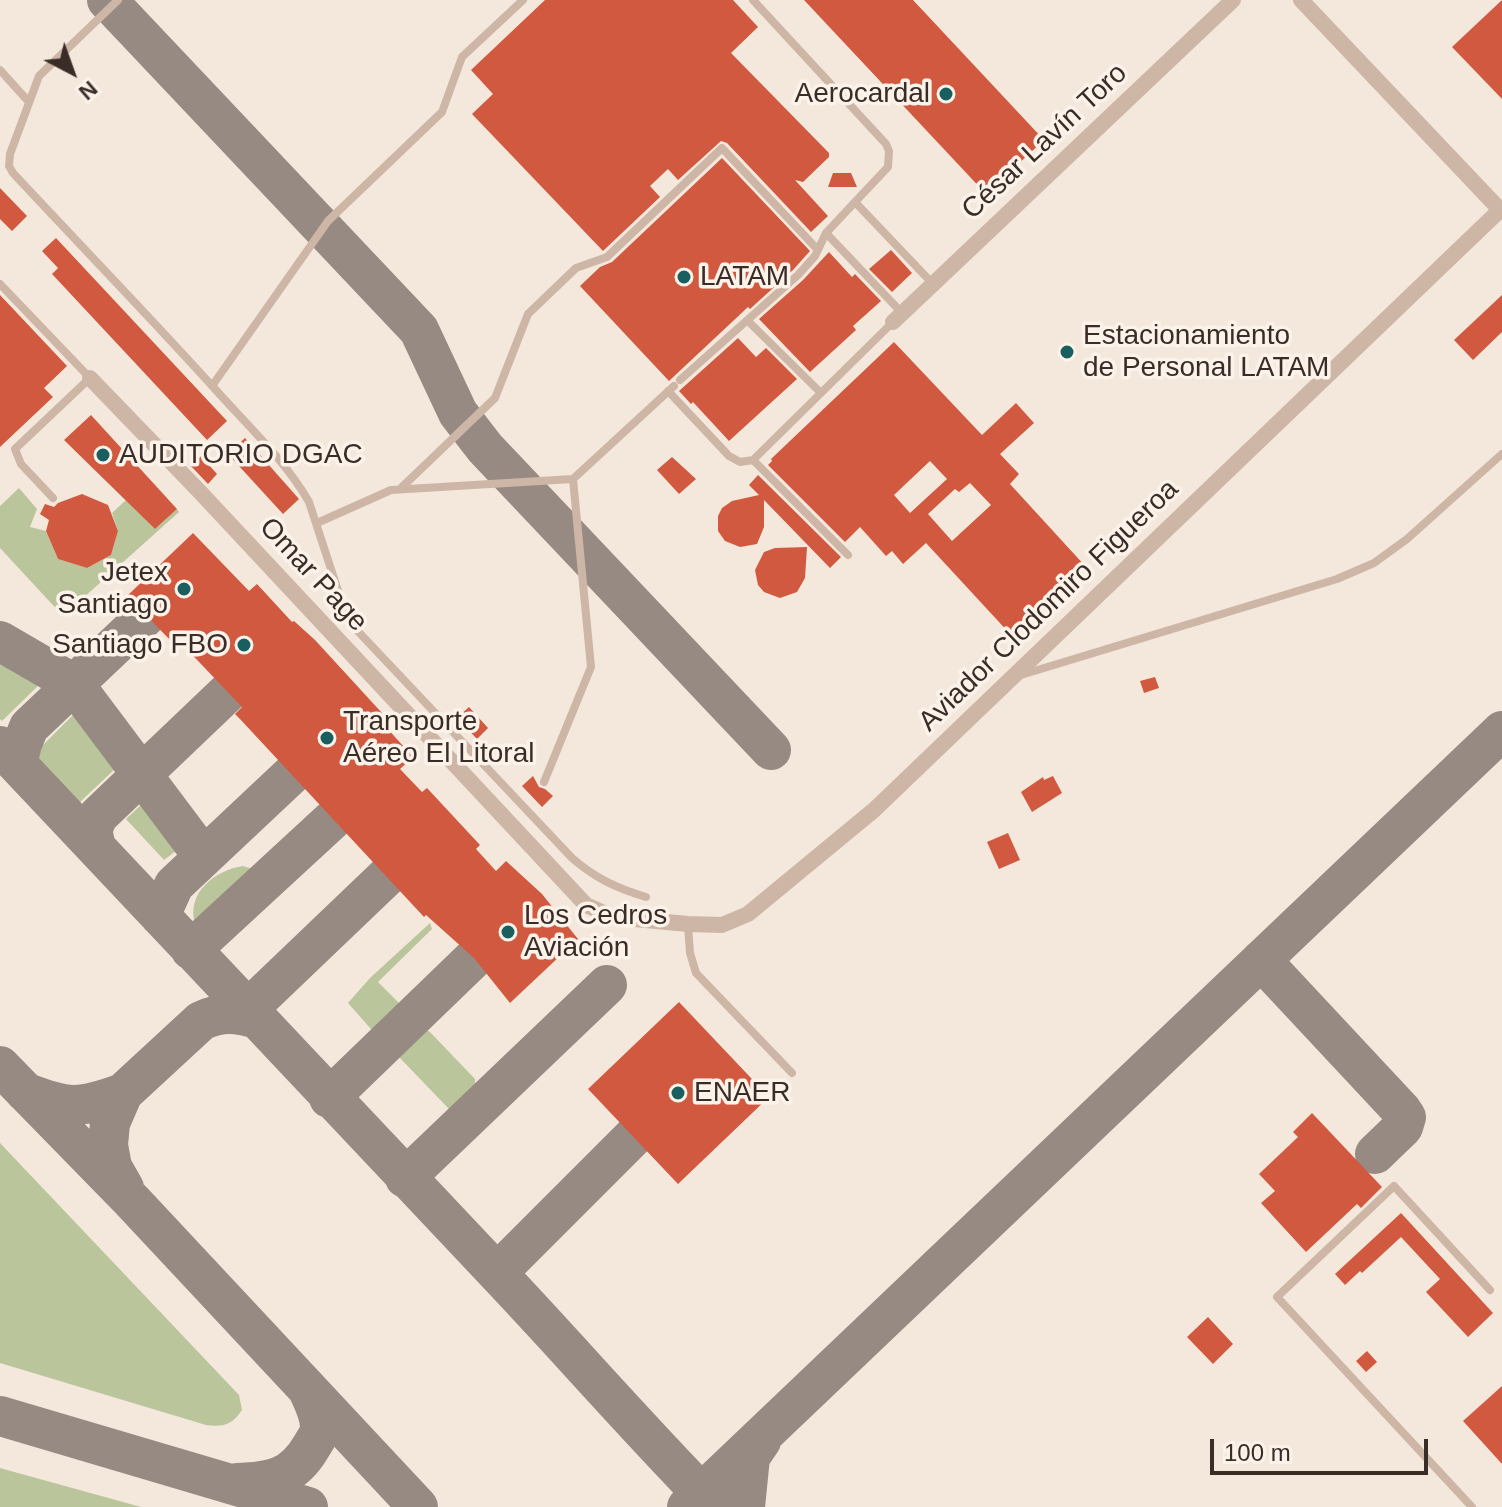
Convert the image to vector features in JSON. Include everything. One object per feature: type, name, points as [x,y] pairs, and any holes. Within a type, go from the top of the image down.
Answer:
[{"type":"street","name":"César Lavín Toro","points":[[897,318],[1233,0]]},
{"type":"street","points":[[1301,0],[1501,211]]},
{"type":"street","name":"Aviador Clodomiro Figueroa","points":[[586,905],[613,917],[688,924],[722,925],[748,914],[874,810],[1501,211]]},
{"type":"street","name":"Omar Page","points":[[90,378],[211,503],[586,905]]},
{"type":"lane","points":[[118,0],[39,76],[10,154],[9,166],[13,173],[283,464],[309,502],[352,625],[572,858],[610,886],[646,897]]},
{"type":"lane","points":[[212,386],[328,221],[442,112],[462,57],[523,0]]},
{"type":"lane","points":[[317,523],[391,490],[573,479],[798,275],[818,250],[826,233],[888,167],[889,151],[886,144],[753,0]]},
{"type":"lane","points":[[0,70],[28,101]]},
{"type":"lane","points":[[400,489],[495,398],[528,314],[576,268],[607,257],[722,148],[818,250]]},
{"type":"lane","points":[[855,202],[933,284]]},
{"type":"lane","points":[[674,386],[729,456],[740,462],[753,460],[897,318],[826,233]]},
{"type":"lane","name":"Omar Page","points":[[0,284],[90,378]]},
{"type":"lane","points":[[748,321],[821,393]]},
{"type":"lane","points":[[53,498],[21,464],[15,449],[90,378]]},
{"type":"lane","points":[[1012,677],[1337,579],[1374,563],[1407,539],[1502,454]]},
{"type":"lane","points":[[753,460],[848,555]]},
{"type":"lane","points":[[544,782],[591,667],[573,479]]},
{"type":"lane","points":[[688,924],[690,953],[696,973],[792,1073]]},
{"type":"lane","points":[[1472,1507],[1277,1297],[1394,1186],[1490,1290]]},
{"type":"green space","points":[[19,488],[37,509],[30,527],[46,531],[58,559],[87,568],[111,555],[118,531],[112,513],[126,500],[155,529],[177,509],[179,512],[63,616],[0,548],[0,506]]},
{"type":"green space","points":[[0,657],[42,682],[2,721],[0,719]]},
{"type":"green space","points":[[76,712],[117,767],[78,804],[35,758],[37,751]]},
{"type":"green space","points":[[144,802],[181,847],[164,860],[126,819]]},
{"type":"green space","points":[[243,866],[253,869],[195,924],[195,902],[205,885],[222,872]]},
{"type":"green space","points":[[430,923],[432,929],[378,982],[407,1011],[378,1037],[348,1003],[370,978]]},
{"type":"green space","points":[[423,1031],[429,1031],[475,1079],[475,1085],[450,1110],[397,1055]]},
{"type":"green space","points":[[0,1143],[239,1395],[242,1410],[235,1419],[223,1425],[206,1425],[0,1363]]},
{"type":"green space","points":[[0,1468],[141,1507],[0,1507]]},
{"type":"building","points":[[545,0],[733,0],[758,27],[731,53],[829,153],[829,157],[803,182],[795,180],[828,216],[811,232],[727,143],[721,141],[678,180],[668,169],[650,186],[660,197],[603,251],[472,114],[493,94],[471,70]]},
{"type":"building","name":"Aerocardal","points":[[804,0],[913,0],[1044,140],[986,194]]},
{"type":"building","points":[[1502,0],[1502,99],[1452,47]]},
{"type":"building","name":"LATAM","points":[[722,158],[810,251],[793,270],[750,309],[748,307],[669,381],[580,286],[600,267],[612,262]]},
{"type":"building","points":[[833,173],[851,173],[857,187],[828,187]]},
{"type":"building","points":[[0,188],[27,216],[12,231],[0,219]]},
{"type":"building","points":[[56,238],[227,421],[207,440],[52,274],[58,268],[42,251]]},
{"type":"building","points":[[891,250],[912,273],[892,292],[869,269]]},
{"type":"building","points":[[829,252],[852,277],[855,274],[881,301],[853,326],[856,330],[810,372],[759,319]]},
{"type":"building","points":[[0,295],[67,366],[44,388],[53,397],[0,447]]},
{"type":"building","points":[[1502,295],[1502,332],[1473,360],[1454,340]]},
{"type":"building","points":[[738,338],[756,357],[766,348],[797,379],[729,441],[679,391]]},
{"type":"building","points":[[894,342],[982,435],[1016,403],[1034,423],[1000,454],[1019,474],[1010,484],[1086,567],[1011,635],[926,543],[903,564],[892,551],[886,556],[860,527],[845,542],[768,465]],"holes":[[[930,461],[947,479],[910,513],[894,495]],[[970,483],[991,505],[952,541],[928,514],[955,489],[959,492]]]},
{"type":"building","name":"AUDITORIO DGAC","points":[[91,415],[177,509],[155,529],[64,440]]},
{"type":"building","points":[[245,438],[299,499],[283,514],[228,454]]},
{"type":"building","points":[[201,456],[217,474],[208,484],[191,466]]},
{"type":"building","points":[[672,457],[696,479],[679,494],[657,470]]},
{"type":"building","points":[[758,475],[841,557],[830,568],[764,500],[764,527],[757,544],[740,547],[725,541],[718,531],[718,516],[722,508],[732,501],[759,495],[749,485]]},
{"type":"building","points":[[82,494],[108,505],[118,531],[111,555],[87,568],[58,559],[46,531],[49,520],[40,514],[45,504],[54,507]]},
{"type":"building","points":[[193,533],[249,591],[257,584],[292,622],[315,640],[382,713],[377,717],[413,757],[400,769],[422,792],[427,788],[480,845],[476,849],[496,871],[506,861],[542,894],[578,939],[510,1003],[474,958],[426,915],[424,917],[235,714],[242,707],[180,642],[176,646],[127,596]]},
{"type":"building","points":[[807,547],[805,578],[797,592],[780,598],[764,592],[758,585],[755,570],[764,552],[775,548]]},
{"type":"building","points":[[1155,677],[1159,688],[1144,693],[1140,681]]},
{"type":"building","points":[[469,707],[488,728],[477,739],[457,718]]},
{"type":"building","points":[[533,776],[539,787],[553,796],[542,807],[522,786]]},
{"type":"building","points":[[1053,776],[1062,793],[1032,812],[1021,792],[1043,777],[1044,780]]},
{"type":"building","points":[[1008,833],[1020,860],[999,869],[987,842]]},
{"type":"building","name":"ENAER","points":[[679,1002],[769,1097],[678,1184],[588,1089]]},
{"type":"building","points":[[1312,1113],[1382,1187],[1361,1208],[1357,1204],[1306,1252],[1261,1203],[1275,1191],[1259,1174],[1298,1137],[1293,1132]]},
{"type":"building","points":[[1401,1213],[1493,1313],[1468,1337],[1426,1292],[1440,1279],[1401,1237],[1345,1285],[1335,1274]]},
{"type":"building","points":[[1208,1317],[1233,1344],[1213,1364],[1187,1337]]},
{"type":"building","points":[[1367,1351],[1377,1362],[1366,1372],[1356,1361]]},
{"type":"building","points":[[1502,1386],[1502,1464],[1463,1421]]},
{"type":"taxiway","points":[[107,0],[419,330],[458,413],[485,448],[771,750]]},
{"type":"taxiway","points":[[17,764],[29,727],[146,616]]},
{"type":"taxiway","points":[[0,641],[74,684],[203,856]]},
{"type":"taxiway","points":[[95,843],[92,830],[98,816],[228,692]]},
{"type":"taxiway","points":[[687,1507],[1502,731]]},
{"type":"taxiway","points":[[0,746],[715,1507]]},
{"type":"taxiway","points":[[160,916],[174,885],[291,775]]},
{"type":"taxiway","points":[[191,950],[332,820]]},
{"type":"taxiway","points":[[249,1008],[386,877]]},
{"type":"taxiway","points":[[329,1098],[474,958]]},
{"type":"taxiway","points":[[1261,960],[1406,1117],[1403,1127],[1375,1154]]},
{"type":"taxiway","points":[[405,1178],[607,985]]},
{"type":"taxiway","points":[[124,1188],[112,1167],[108,1145],[110,1123],[123,1093],[201,1021],[229,1014],[258,1019]]},
{"type":"taxiway","points":[[0,1066],[132,1201],[418,1507]]},
{"type":"taxiway","points":[[25,1092],[52,1102],[74,1105],[123,1093]]},
{"type":"taxiway","points":[[497,1273],[633,1137]]},
{"type":"taxiway","points":[[237,1483],[280,1476],[297,1466],[304,1457],[320,1430],[318,1414],[307,1388]]},
{"type":"taxiway","points":[[0,1416],[308,1507]]},
{"type":"taxiway","points":[[745,1507],[750,1457],[761,1441]]},
{"type":"place","name":"Aerocardal","points":[[946,94]]},
{"type":"place","name":"LATAM","points":[[684,277]]},
{"type":"place","name":"Estacionamiento de Personal LATAM","points":[[1067,352]]},
{"type":"place","name":"AUDITORIO DGAC","points":[[103,455]]},
{"type":"place","name":"Jetex Santiago","points":[[184,589]]},
{"type":"place","name":"Santiago FBO","points":[[244,645]]},
{"type":"place","name":"Transporte Aéreo El Litoral","points":[[327,738]]},
{"type":"place","name":"Los Cedros Aviación","points":[[508,932]]},
{"type":"place","name":"ENAER","points":[[678,1093]]}]
